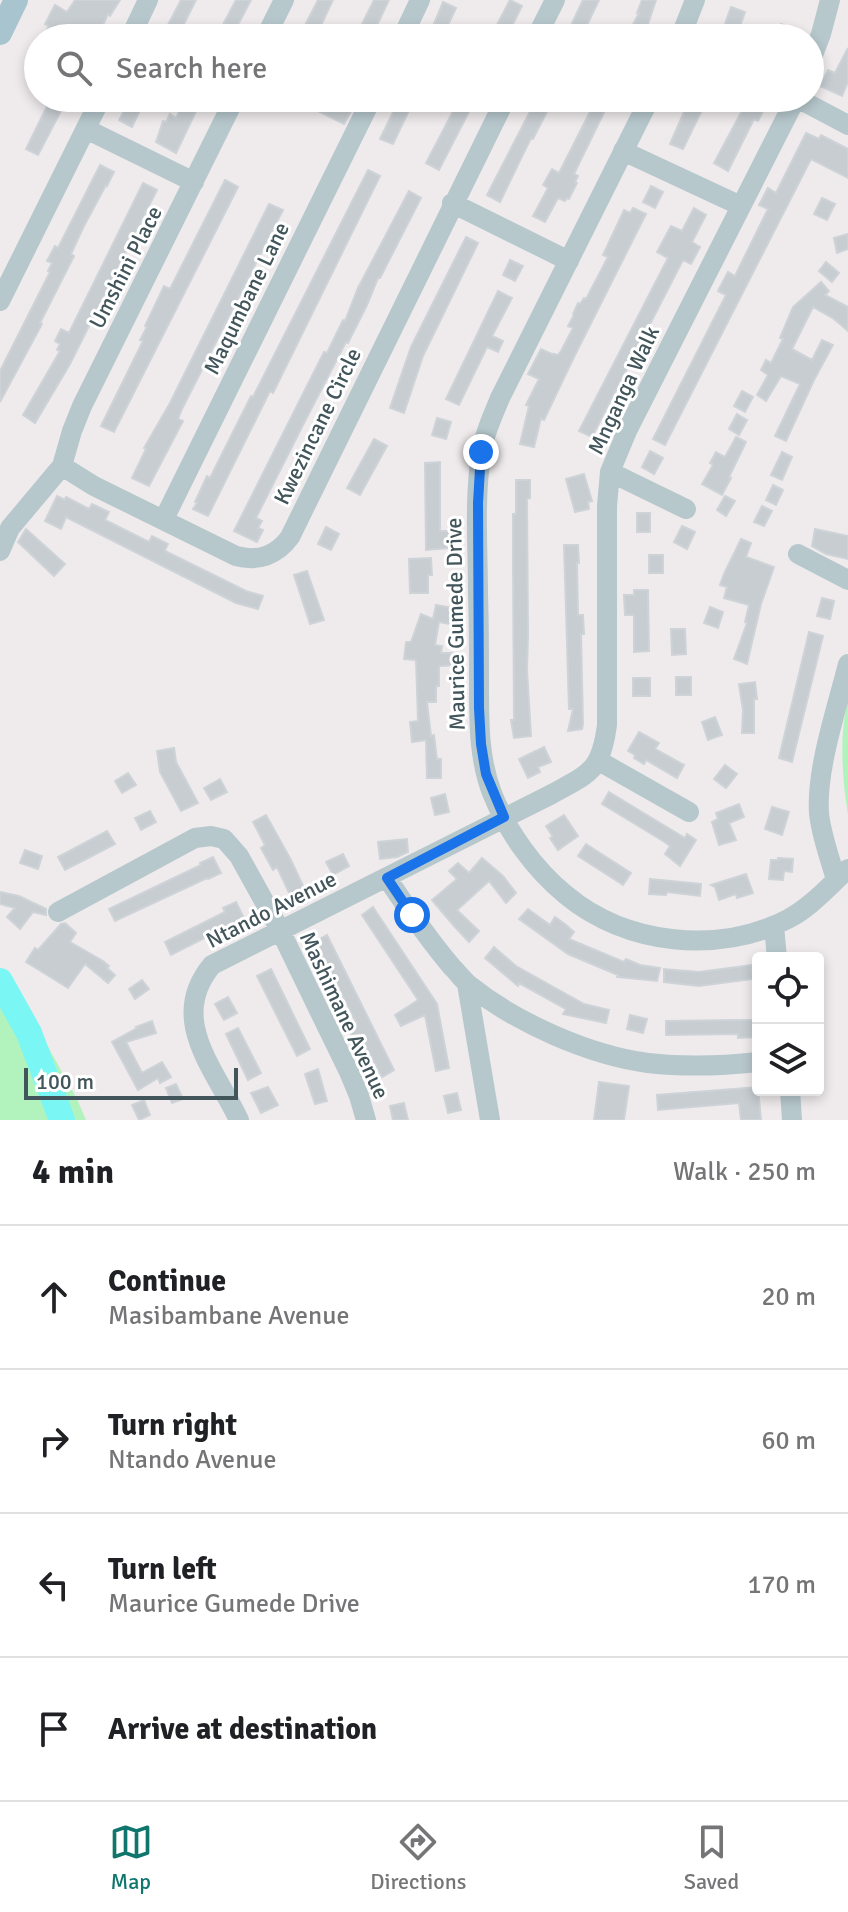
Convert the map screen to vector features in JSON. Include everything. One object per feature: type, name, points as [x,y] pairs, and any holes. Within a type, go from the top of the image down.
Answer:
[{"type":"main road","points":[[0,33],[16,0]]},
{"type":"street","points":[[137,24],[148,0]]},
{"type":"street","points":[[272,24],[284,0]]},
{"type":"street","points":[[409,24],[420,0]]},
{"type":"street","points":[[543,24],[555,0]]},
{"type":"street","points":[[686,24],[695,0]]},
{"type":"street","points":[[824,24],[830,0]]},
{"type":"street","points":[[0,301],[94,112]]},
{"type":"street","name":"Umshini Place","points":[[63,463],[82,406],[228,112]]},
{"type":"street","name":"Maqumbane Lane","points":[[164,519],[365,112]]},
{"type":"street","name":"Kwezincane Circle","points":[[63,463],[94,486],[236,556],[259,558],[283,546],[499,112]]},
{"type":"street","name":"Maurice Gumede Drive","points":[[643,112],[500,398],[481,452],[478,503],[479,708],[486,774],[504,817],[526,852],[565,895],[589,912],[642,933],[691,941],[744,936],[774,926],[804,909],[842,874]]},
{"type":"street","name":"Mnganga Walk","points":[[599,761],[607,725],[607,506],[610,472],[627,431],[789,112]]},
{"type":"street","points":[[823,112],[848,125]]},
{"type":"street","points":[[86,129],[194,182]]},
{"type":"street","points":[[623,151],[741,206]]},
{"type":"street","points":[[452,203],[569,261]]},
{"type":"street","points":[[0,551],[10,528],[63,463]]},
{"type":"street","points":[[610,472],[686,509]]},
{"type":"street","points":[[798,554],[848,580]]},
{"type":"street","points":[[842,874],[824,839],[819,794],[822,769],[848,664]]},
{"type":"street","points":[[504,817],[576,780],[599,761],[689,812]]},
{"type":"street","name":"Ntando Avenue","points":[[239,1120],[198,1042],[193,1020],[197,987],[212,965],[504,817]]},
{"type":"street","name":"Mashimane Avenue","points":[[58,912],[195,838],[211,836],[224,839],[239,856],[280,930],[349,1072],[366,1120]]},
{"type":"street","points":[[387,878],[440,953],[467,984],[548,1033],[603,1052],[645,1062],[678,1065],[752,1062]]},
{"type":"street","points":[[774,926],[776,952]]},
{"type":"street","points":[[467,984],[490,1120]]},
{"type":"street","points":[[790,1096],[792,1120]]},
{"type":"green space","points":[[848,700],[848,815],[842,757]]},
{"type":"green space","points":[[0,971],[12,982],[86,1120],[0,1120]]},
{"type":"building","points":[[75,0],[120,0],[103,24],[45,24],[55,5],[67,12]]},
{"type":"building","points":[[181,0],[196,0],[184,24],[168,24]]},
{"type":"building","points":[[236,0],[251,0],[238,24],[223,24]]},
{"type":"building","points":[[318,0],[333,0],[322,24],[306,24]]},
{"type":"building","points":[[374,0],[389,0],[378,24],[362,24]]},
{"type":"building","points":[[510,0],[522,6],[513,24],[497,24]]},
{"type":"building","points":[[583,0],[599,0],[588,24],[572,24]]},
{"type":"building","points":[[642,0],[656,0],[648,24],[633,24]]},
{"type":"building","points":[[443,2],[456,8],[449,24],[434,24]]},
{"type":"building","points":[[731,7],[745,12],[741,24],[725,24]]},
{"type":"building","points":[[848,48],[848,82],[842,96],[824,88],[828,70],[835,73]]},
{"type":"building","points":[[44,112],[60,112],[38,155],[26,149]]},
{"type":"building","points":[[124,112],[139,112],[132,127],[119,120]]},
{"type":"building","points":[[179,112],[196,112],[176,153],[156,142],[163,121],[166,122],[170,114],[176,118]]},
{"type":"building","points":[[320,112],[351,112],[344,124]]},
{"type":"building","points":[[393,112],[408,112],[393,144],[380,139]]},
{"type":"building","points":[[453,112],[469,112],[439,170],[426,163]]},
{"type":"building","points":[[530,112],[547,112],[500,202],[487,195]]},
{"type":"building","points":[[590,112],[604,112],[574,174],[578,176],[577,183],[569,199],[558,198],[545,222],[533,216],[548,188],[543,185],[552,169],[559,173]]},
{"type":"building","points":[[684,112],[701,112],[683,149],[670,144]]},
{"type":"building","points":[[741,112],[763,112],[758,121],[754,119],[728,171],[714,163]]},
{"type":"building","points":[[806,133],[819,139],[821,135],[848,149],[848,178],[811,159],[665,445],[653,439],[726,295],[718,291],[728,272],[735,276],[768,209],[759,205],[768,188],[776,193]]},
{"type":"building","points":[[100,165],[114,172],[83,228],[71,254],[74,256],[42,324],[0,402],[0,371],[50,272],[52,263],[47,261],[55,246],[58,248]]},
{"type":"building","points":[[368,170],[380,176],[273,393],[270,391],[208,516],[193,509],[207,476],[210,478],[253,397]]},
{"type":"building","points":[[225,180],[238,187],[114,432],[101,426],[143,341],[140,340],[145,326],[164,286],[170,289]]},
{"type":"building","points":[[143,183],[157,190],[70,364],[35,423],[23,415],[60,351],[57,350],[60,344],[55,341],[61,329],[69,333]]},
{"type":"building","points":[[651,186],[663,192],[655,208],[643,202]]},
{"type":"building","points":[[409,191],[421,198],[256,518],[262,521],[258,528],[263,530],[257,542],[234,531],[324,352],[327,353],[345,321],[358,288]]},
{"type":"building","points":[[822,198],[835,204],[827,220],[814,214]]},
{"type":"building","points":[[269,204],[283,210],[182,409],[178,419],[183,421],[149,486],[132,478],[144,448],[170,403]]},
{"type":"building","points":[[633,208],[646,214],[544,420],[541,418],[534,447],[520,444],[529,406],[526,405],[539,379],[528,374],[541,349],[554,355],[561,351],[573,328],[568,326],[578,303],[586,299],[608,257],[603,255],[624,210],[630,213]]},
{"type":"building","points":[[694,208],[706,215],[692,242],[700,247],[691,264],[683,260],[592,437],[579,431],[668,258],[657,252],[671,226],[682,231]]},
{"type":"building","points":[[848,234],[848,249],[837,253],[834,238]]},
{"type":"building","points":[[466,237],[478,243],[423,356],[404,413],[390,408],[411,347]]},
{"type":"building","points":[[510,260],[523,266],[515,281],[503,275]]},
{"type":"building","points":[[826,262],[839,273],[832,282],[819,271]]},
{"type":"building","points":[[821,282],[829,291],[825,295],[848,307],[848,331],[813,307],[792,349],[812,360],[822,340],[833,345],[786,441],[775,436],[800,384],[781,376],[766,401],[757,395],[768,375],[761,370],[766,360],[771,363],[793,307]]},
{"type":"building","points":[[498,291],[512,298],[492,336],[503,341],[498,352],[487,347],[459,405],[446,399]]},
{"type":"building","points":[[742,391],[753,397],[745,412],[734,406]]},
{"type":"building","points":[[737,414],[747,420],[739,435],[729,429]]},
{"type":"building","points":[[437,418],[451,422],[446,439],[432,435]]},
{"type":"building","points":[[736,437],[746,442],[722,495],[702,484],[713,465],[710,463],[716,452],[725,457]]},
{"type":"building","points":[[374,439],[387,446],[360,495],[347,488]]},
{"type":"building","points":[[650,451],[663,458],[654,474],[642,467]]},
{"type":"building","points":[[782,452],[792,457],[782,480],[771,475]]},
{"type":"building","points":[[440,462],[440,531],[449,531],[449,548],[426,550],[425,463]]},
{"type":"building","points":[[584,474],[592,501],[588,502],[589,509],[575,512],[566,479]]},
{"type":"building","points":[[516,480],[530,480],[530,498],[527,499],[527,670],[531,736],[514,738],[511,720],[514,720],[513,514],[516,514]]},
{"type":"building","points":[[773,485],[783,490],[776,505],[766,500]]},
{"type":"building","points":[[57,496],[65,500],[66,497],[89,509],[92,504],[109,512],[105,520],[149,542],[152,536],[168,544],[167,552],[246,591],[263,596],[258,609],[236,603],[66,517],[61,529],[45,521]]},
{"type":"building","points":[[725,496],[735,501],[726,516],[717,510]]},
{"type":"building","points":[[762,506],[772,511],[764,526],[754,522]]},
{"type":"building","points":[[637,513],[650,513],[650,532],[637,532]]},
{"type":"building","points":[[682,526],[695,532],[687,549],[674,542]]},
{"type":"building","points":[[326,527],[339,534],[331,550],[318,544]]},
{"type":"building","points":[[26,529],[65,564],[54,576],[18,542]]},
{"type":"building","points":[[815,529],[848,536],[848,559],[826,554],[812,546]]},
{"type":"building","points":[[741,539],[751,543],[746,557],[774,567],[761,604],[747,664],[734,659],[747,623],[749,605],[724,598],[727,587],[720,585]]},
{"type":"building","points":[[564,545],[578,545],[578,615],[583,615],[584,634],[581,634],[583,724],[582,729],[568,731],[573,709],[569,709]]},
{"type":"building","points":[[649,555],[663,555],[663,573],[649,573]]},
{"type":"building","points":[[431,558],[432,575],[428,575],[428,593],[410,593],[409,559]]},
{"type":"building","points":[[307,571],[324,620],[310,624],[294,575]]},
{"type":"building","points":[[634,590],[648,590],[649,651],[634,652],[634,615],[625,615],[624,595],[634,595]]},
{"type":"building","points":[[822,598],[834,601],[830,619],[817,616]]},
{"type":"building","points":[[436,605],[454,608],[450,624],[439,622],[435,645],[442,646],[441,653],[459,653],[460,665],[439,666],[436,702],[427,702],[431,736],[434,735],[437,759],[441,759],[441,778],[427,778],[426,740],[412,742],[410,722],[418,721],[416,660],[404,659],[406,642],[411,642],[421,614],[433,619]]},
{"type":"building","points":[[710,607],[723,612],[718,628],[704,623]]},
{"type":"building","points":[[671,629],[685,629],[686,654],[672,655]]},
{"type":"building","points":[[809,632],[823,636],[792,762],[779,758]]},
{"type":"building","points":[[676,677],[691,677],[691,695],[676,695]]},
{"type":"building","points":[[633,678],[650,678],[650,696],[633,696]]},
{"type":"building","points":[[755,682],[754,733],[742,733],[743,710],[739,684]]},
{"type":"building","points":[[715,717],[722,735],[708,740],[702,722]]},
{"type":"building","points":[[639,732],[659,743],[655,749],[684,765],[677,778],[646,760],[644,764],[628,751]]},
{"type":"building","points":[[544,747],[551,762],[538,767],[540,772],[528,778],[519,759]]},
{"type":"building","points":[[174,748],[176,762],[198,803],[181,811],[160,772],[157,751]]},
{"type":"building","points":[[725,765],[737,774],[726,788],[714,779]]},
{"type":"building","points":[[128,773],[136,785],[122,793],[115,781]]},
{"type":"building","points":[[220,779],[227,792],[211,800],[204,788]]},
{"type":"building","points":[[609,792],[685,838],[687,834],[696,840],[680,866],[665,854],[670,846],[602,804]]},
{"type":"building","points":[[445,794],[449,812],[435,815],[431,798]]},
{"type":"building","points":[[739,804],[744,817],[729,823],[736,840],[719,845],[712,822],[718,819],[716,813]]},
{"type":"building","points":[[772,807],[789,812],[782,835],[765,829]]},
{"type":"building","points":[[150,811],[156,822],[141,830],[135,818]]},
{"type":"building","points":[[266,815],[305,890],[291,897],[277,867],[273,870],[261,848],[265,845],[253,822]]},
{"type":"building","points":[[564,815],[578,836],[558,850],[546,826]]},
{"type":"building","points":[[107,831],[115,844],[65,870],[58,857]]},
{"type":"building","points":[[407,839],[408,852],[380,859],[378,842]]},
{"type":"building","points":[[586,844],[631,873],[623,885],[578,856]]},
{"type":"building","points":[[25,850],[42,856],[38,869],[20,863]]},
{"type":"building","points":[[343,854],[349,866],[333,875],[326,862]]},
{"type":"building","points":[[213,857],[221,873],[115,921],[109,909]]},
{"type":"building","points":[[482,858],[503,876],[516,893],[506,903],[489,881],[457,910],[479,931],[469,942],[432,900],[457,879],[449,871],[458,863],[469,873]]},
{"type":"building","points":[[793,859],[792,872],[784,871],[783,880],[769,879],[771,860]]},
{"type":"building","points":[[746,874],[753,893],[737,898],[736,894],[719,900],[715,887],[711,885]]},
{"type":"building","points":[[650,879],[701,884],[700,896],[667,892],[666,895],[649,894]]},
{"type":"building","points":[[0,892],[19,896],[46,909],[46,915],[33,912],[20,929],[7,917],[15,908],[0,904]]},
{"type":"building","points":[[236,902],[244,918],[171,955],[165,942],[225,912],[223,908]]},
{"type":"building","points":[[373,907],[437,1004],[449,1068],[436,1071],[425,1015],[401,1026],[395,1015],[418,1000],[362,915]]},
{"type":"building","points":[[528,909],[550,925],[555,917],[565,924],[574,932],[569,939],[624,962],[626,959],[660,968],[657,981],[617,977],[568,954],[519,919]]},
{"type":"building","points":[[65,923],[76,933],[70,942],[109,966],[107,968],[115,975],[108,983],[85,964],[68,988],[26,962],[35,948],[38,950]]},
{"type":"building","points":[[327,935],[394,1070],[382,1077],[366,1047],[359,1050],[349,1030],[357,1024],[315,942]]},
{"type":"building","points":[[494,947],[516,966],[584,1004],[609,1010],[606,1023],[563,1014],[566,1009],[519,983],[518,986],[485,958]]},
{"type":"building","points":[[751,965],[752,979],[699,986],[664,982],[664,969],[699,972]]},
{"type":"building","points":[[271,969],[310,1049],[297,1056],[257,976]]},
{"type":"building","points":[[142,980],[149,989],[135,999],[129,989]]},
{"type":"building","points":[[228,997],[237,1013],[224,1020],[215,1004]]},
{"type":"building","points":[[630,1015],[647,1019],[643,1033],[627,1029]]},
{"type":"building","points":[[752,1020],[752,1037],[738,1038],[738,1034],[666,1035],[666,1021]]},
{"type":"building","points":[[152,1021],[156,1033],[126,1042],[142,1073],[162,1062],[171,1077],[160,1083],[158,1078],[138,1090],[112,1042]]},
{"type":"building","points":[[238,1028],[261,1073],[248,1080],[226,1034]]},
{"type":"building","points":[[318,1069],[327,1101],[315,1104],[305,1074]]},
{"type":"building","points":[[599,1082],[629,1086],[624,1120],[594,1120]]},
{"type":"building","points":[[176,1084],[183,1099],[172,1103],[166,1088]]},
{"type":"building","points":[[268,1087],[278,1105],[261,1113],[251,1093]]},
{"type":"building","points":[[752,1087],[752,1096],[759,1096],[761,1120],[741,1120],[739,1103],[658,1110],[657,1095]]},
{"type":"building","points":[[457,1093],[461,1110],[448,1113],[444,1096]]},
{"type":"building","points":[[144,1100],[150,1115],[139,1120],[132,1105]]},
{"type":"building","points":[[404,1103],[408,1120],[393,1120],[390,1106]]},
{"type":"waterway","points":[[0,981],[29,1033],[62,1120]]},
{"type":"route","points":[[412,915],[387,878],[504,817],[486,774],[481,744],[478,503],[481,452]]}]
